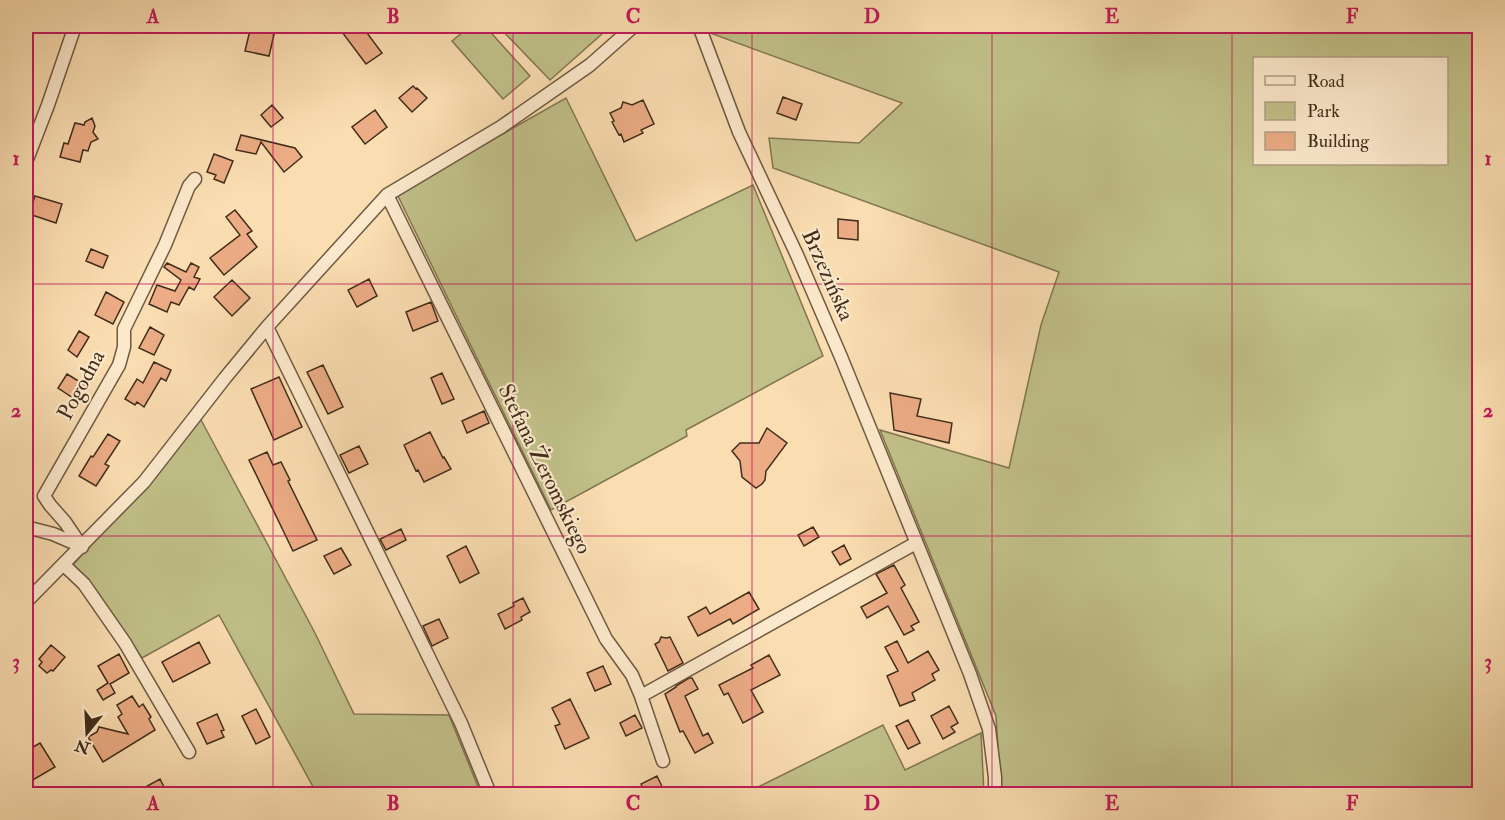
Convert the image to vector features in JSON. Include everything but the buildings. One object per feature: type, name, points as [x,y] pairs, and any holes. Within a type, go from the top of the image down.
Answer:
[{"type":"street","points":[[26,162],[75,26]]},
{"type":"street","points":[[26,602],[144,482],[267,327],[387,195],[501,127],[590,65],[634,26]]},
{"type":"street","name":"Brzezińska","points":[[699,26],[739,132],[797,255],[970,674],[992,744],[995,795]]},
{"type":"street","name":"Pogodna","points":[[82,547],[44,495],[119,365],[124,347],[124,330],[165,245],[189,186],[195,179]]},
{"type":"street","name":"Stefana Żeromskiego","points":[[387,195],[606,639],[632,675],[663,761]]},
{"type":"street","points":[[267,327],[461,723],[490,795]]},
{"type":"street","points":[[26,527],[53,534],[82,547]]},
{"type":"street","points":[[641,696],[916,543]]},
{"type":"street","points":[[64,565],[84,584],[125,643],[189,752]]},
{"type":"green space","points":[[470,26],[485,26],[530,76],[503,99],[452,41]]},
{"type":"green space","points":[[498,26],[611,26],[550,80]]},
{"type":"green space","points":[[707,26],[1135,26],[1147,31],[1150,26],[1479,26],[1479,794],[1001,794],[996,716],[880,430],[1009,468],[1041,325],[1059,272],[773,168],[769,138],[859,143],[902,103],[710,33]]},
{"type":"green space","points":[[566,98],[636,241],[753,185],[823,356],[686,430],[687,436],[551,510],[397,194]]},
{"type":"green space","points":[[200,418],[315,633],[354,714],[449,715],[481,794],[317,794],[219,615],[142,658],[73,565]]},
{"type":"green space","points":[[883,725],[905,770],[981,733],[984,794],[744,794]]}]
